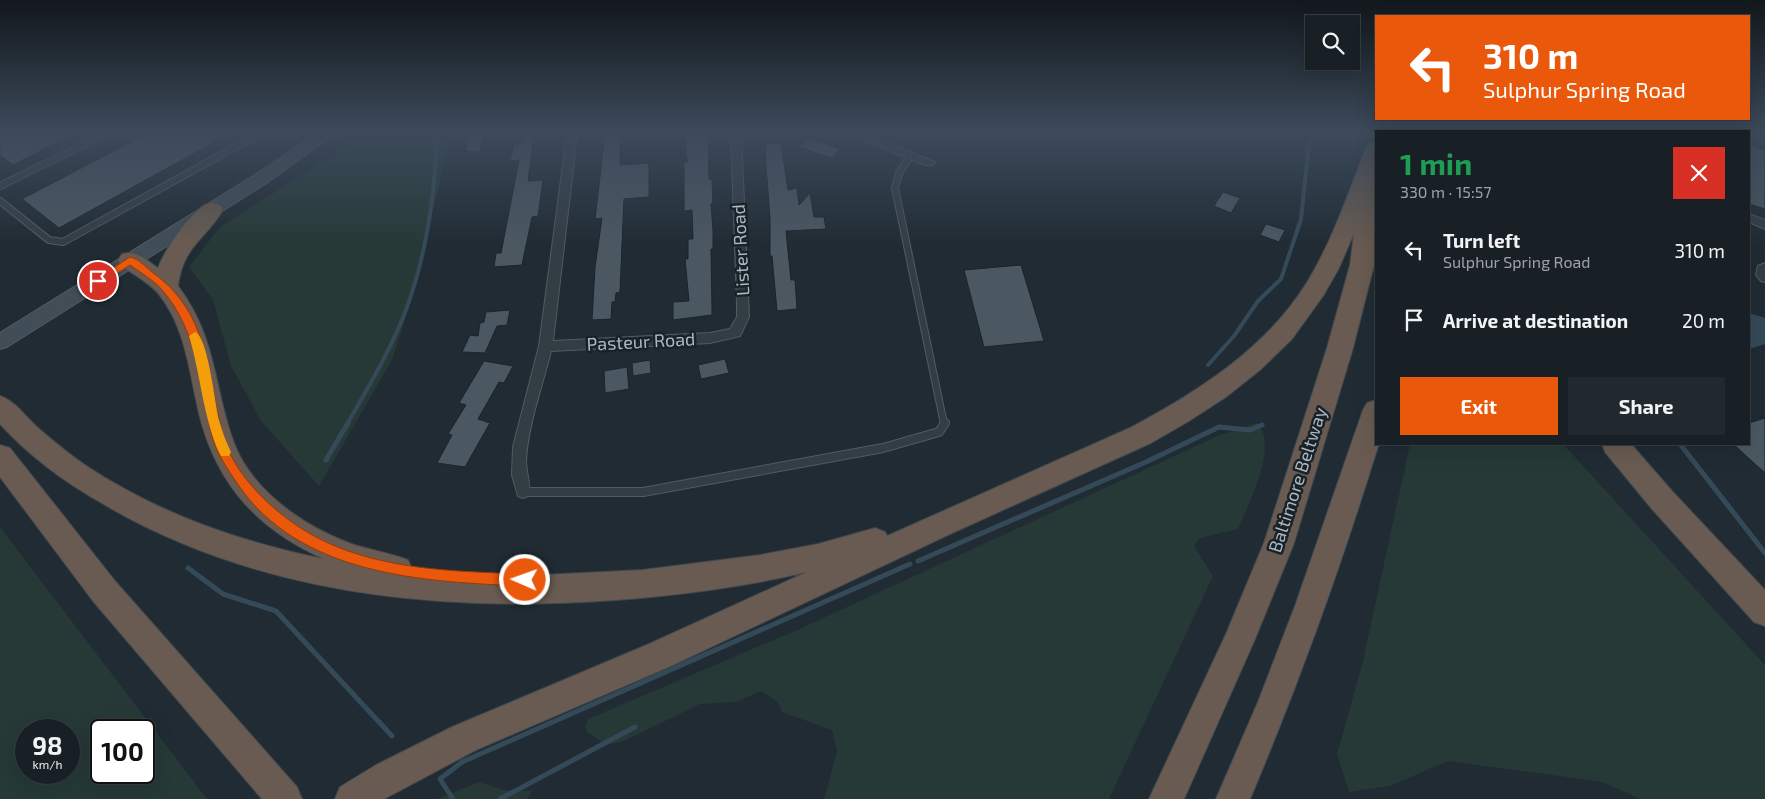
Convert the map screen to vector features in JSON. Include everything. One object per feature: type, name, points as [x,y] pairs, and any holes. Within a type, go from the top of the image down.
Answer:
[{"type":"highway","points":[[352,799],[421,759],[660,655],[978,508],[1144,434],[1185,412],[1256,360],[1295,319],[1318,287],[1334,258],[1367,171]]},
{"type":"highway","name":"Baltimore Beltway","points":[[1166,799],[1192,746],[1268,569],[1311,446],[1362,265],[1373,171]]},
{"type":"highway","points":[[166,287],[169,268],[175,254],[185,239],[212,210]]},
{"type":"highway","points":[[130,260],[166,287],[187,319],[197,341],[220,442],[232,466],[264,508],[286,525],[314,542],[375,565],[409,572],[460,577],[525,580],[717,576]]},
{"type":"highway","points":[[0,406],[36,443],[62,466],[133,508],[161,522],[235,551],[320,573],[385,583],[444,589],[517,592],[616,587],[717,576],[788,565],[819,558],[978,508]]},
{"type":"highway","points":[[1233,799],[1292,657],[1331,553],[1375,413]]},
{"type":"highway","points":[[1616,445],[1662,500],[1765,612]]},
{"type":"highway","points":[[0,456],[104,591],[279,792]]},
{"type":"highway","points":[[1662,500],[1683,535],[1715,574],[1765,628]]},
{"type":"main road","points":[[0,342],[273,171]]},
{"type":"street","points":[[524,492],[518,464],[520,447],[546,346],[567,171]]},
{"type":"street","name":"Lister Road","points":[[735,333],[743,317],[738,171]]},
{"type":"street","points":[[1750,218],[1765,226]]},
{"type":"street","points":[[1765,267],[1762,269],[1762,275],[1765,278]]},
{"type":"street","name":"Pasteur Road","points":[[546,346],[710,338],[735,333]]},
{"type":"lane","points":[[0,186],[30,171]]},
{"type":"lane","points":[[0,201],[48,240],[64,242],[192,171]]},
{"type":"lane","points":[[524,492],[643,492],[883,448],[939,432],[943,428],[945,421],[895,188],[900,171]]},
{"type":"green space","points":[[307,171],[443,171],[409,307],[392,360],[319,486],[261,421],[231,366],[213,300],[189,267],[219,228]]},
{"type":"green space","points":[[1257,423],[1263,433],[1265,444],[1262,468],[1253,495],[1238,529],[1200,538],[1194,546],[1213,576],[1109,799],[824,799],[837,751],[832,730],[782,712],[778,702],[761,691],[736,702],[700,704],[622,742],[606,745],[587,732],[585,726],[588,719],[797,630],[1220,435]]},
{"type":"green space","points":[[1410,445],[1564,445],[1765,665],[1765,799],[1640,799],[1603,782],[1448,761],[1390,786],[1349,792],[1337,754],[1362,665]]},
{"type":"green space","points":[[0,527],[146,719],[90,719],[90,784],[155,784],[155,731],[207,799],[0,799]]},
{"type":"green space","points":[[479,782],[504,790],[532,791],[527,799],[438,799]]},
{"type":"water","points":[[1750,313],[1765,318],[1765,344],[1750,349]]},
{"type":"building","points":[[75,171],[162,171],[59,228],[22,199]]},
{"type":"building","points":[[517,171],[529,171],[528,181],[543,180],[538,216],[532,217],[522,265],[494,267],[496,253],[501,253]]},
{"type":"building","points":[[601,171],[649,171],[649,197],[624,199],[620,292],[616,293],[615,302],[612,302],[611,319],[592,320],[595,267],[602,218],[595,219]]},
{"type":"building","points":[[684,171],[709,171],[709,179],[712,179],[713,203],[711,204],[713,231],[713,249],[711,249],[712,315],[673,320],[673,302],[689,301],[685,259],[688,259],[688,239],[693,239],[692,210],[684,211]]},
{"type":"building","points":[[766,171],[785,171],[788,190],[797,188],[799,205],[810,193],[814,217],[824,217],[826,229],[786,231],[791,280],[795,280],[797,309],[777,311],[772,256],[770,256],[770,218]]},
{"type":"building","points":[[1750,171],[1765,171],[1765,209],[1750,204]]},
{"type":"building","points":[[1223,192],[1240,198],[1231,213],[1214,206]]},
{"type":"building","points":[[1266,224],[1285,230],[1279,242],[1260,235]]},
{"type":"building","points":[[1021,265],[1044,341],[984,347],[964,270]]},
{"type":"building","points":[[510,310],[507,325],[497,326],[485,353],[462,352],[470,335],[478,336],[480,323],[484,322],[486,312]]},
{"type":"building","points":[[725,359],[729,373],[701,379],[698,365]]},
{"type":"building","points":[[650,360],[651,373],[633,376],[632,363]]},
{"type":"building","points":[[484,361],[513,366],[504,383],[499,382],[478,419],[490,423],[465,467],[437,463],[452,435],[448,434],[466,405],[459,403]]},
{"type":"building","points":[[627,367],[629,389],[605,393],[604,371]]},
{"type":"building","points":[[1765,418],[1765,473],[1734,445],[1750,445],[1750,423]]},
{"type":"waterway","points":[[347,424],[390,347],[410,298],[428,228],[435,171]]},
{"type":"waterway","points":[[1208,365],[1234,336],[1258,301],[1281,279],[1301,219],[1306,171]]},
{"type":"waterway","points":[[326,460],[348,423]]},
{"type":"waterway","points":[[918,561],[1146,462],[1219,427],[1250,430],[1262,425]]},
{"type":"waterway","points":[[1681,445],[1765,553]]},
{"type":"waterway","points":[[453,799],[440,779],[462,762],[910,564]]},
{"type":"waterway","points":[[188,568],[223,594],[276,611],[392,736]]},
{"type":"waterway","points":[[500,799],[635,727]]},
{"type":"slow traffic","points":[[195,336],[204,366],[213,418],[225,452]]},
{"type":"route","points":[[98,281],[130,260],[166,287],[187,319],[197,341],[204,366],[213,418],[220,442],[232,466],[264,508],[286,525],[314,542],[375,565],[409,572],[525,580]]}]
